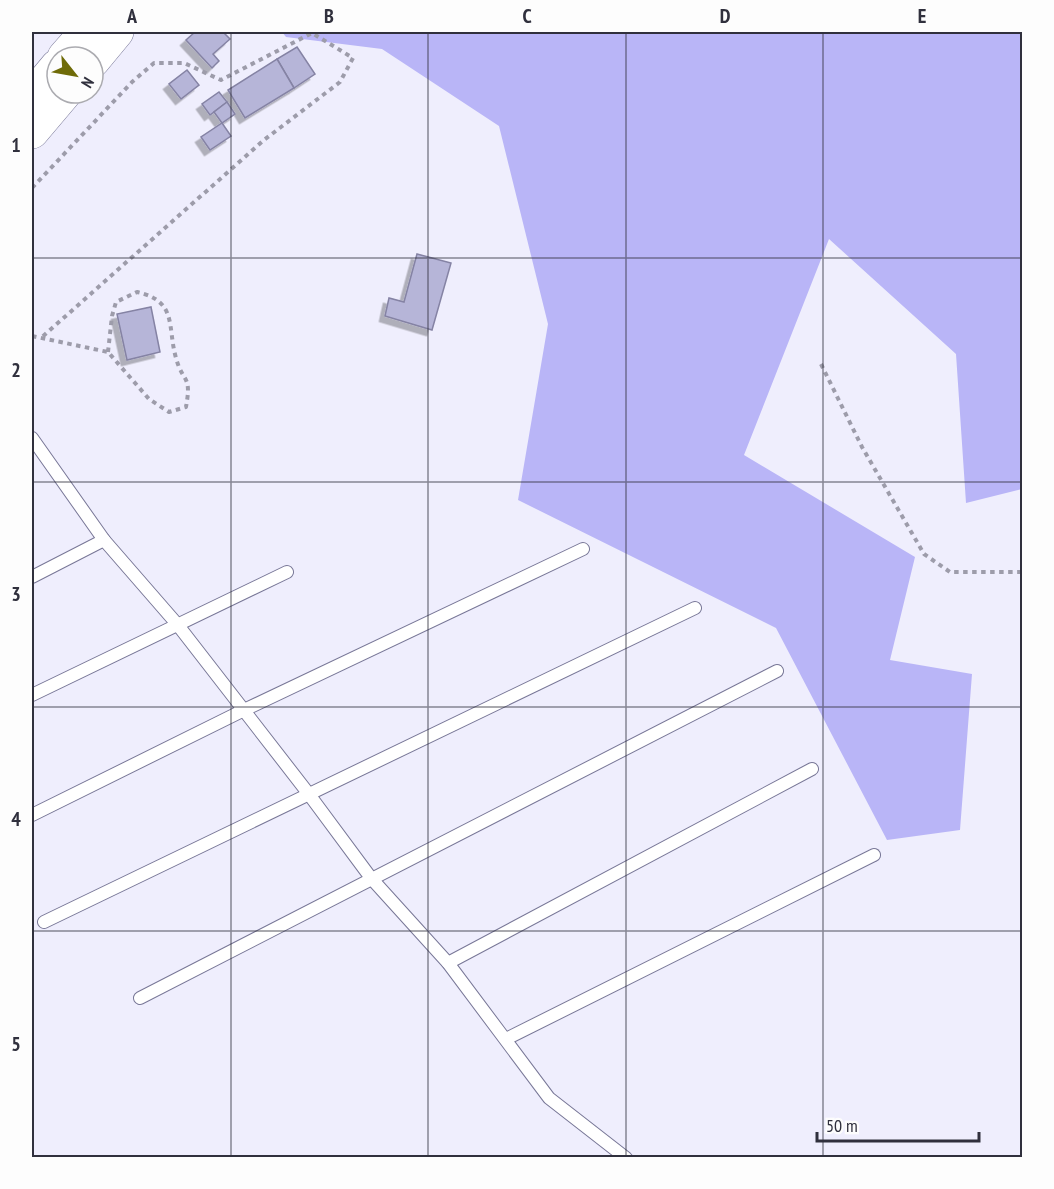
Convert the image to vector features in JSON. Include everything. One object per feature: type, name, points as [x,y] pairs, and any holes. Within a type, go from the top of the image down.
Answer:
[{"type":"main road","points":[[75,45],[86,32]]},
{"type":"main road","points":[[89,45],[98,32]]},
{"type":"main road","points":[[105,46],[117,32]]},
{"type":"main road","points":[[32,96],[45,80]]},
{"type":"main road","points":[[32,114],[45,98]]},
{"type":"main road","points":[[32,132],[55,105]]},
{"type":"lane","points":[[32,438],[104,540],[177,624],[242,711],[308,793],[370,878],[448,963],[549,1098],[626,1158]]},
{"type":"lane","points":[[32,577],[104,540]]},
{"type":"lane","points":[[32,815],[242,711],[583,549]]},
{"type":"lane","points":[[32,695],[287,572]]},
{"type":"lane","points":[[44,922],[695,608]]},
{"type":"lane","points":[[140,998],[777,671]]},
{"type":"lane","points":[[448,963],[812,769]]},
{"type":"lane","points":[[506,1040],[874,855]]},
{"type":"path","points":[[32,188],[132,82],[154,63],[184,63],[221,80],[312,33],[353,58],[340,82],[264,140],[41,338]]},
{"type":"path","points":[[32,336],[108,352],[150,399],[169,412],[186,407],[190,385],[176,359],[172,322],[163,305],[152,295],[137,291],[116,302],[108,352]]},
{"type":"path","points":[[821,364],[862,447],[924,554],[950,572],[1023,572]]},
{"type":"shaded area","points":[[282,32],[1022,32],[1022,489],[966,503],[956,354],[829,239],[744,455],[915,557],[890,660],[972,674],[960,830],[887,840],[776,628],[518,500],[548,324],[499,126],[382,49],[286,37]]},
{"type":"building","points":[[195,32],[223,32],[230,39],[213,54],[219,61],[212,68],[186,40]]},
{"type":"building","points":[[297,47],[315,74],[294,88],[277,59]]},
{"type":"building","points":[[277,59],[294,88],[245,118],[228,90]]},
{"type":"building","points":[[187,70],[199,85],[181,99],[169,84]]},
{"type":"building","points":[[219,92],[227,102],[210,115],[202,104]]},
{"type":"building","points":[[227,102],[235,114],[222,123],[214,112]]},
{"type":"building","points":[[222,123],[231,136],[210,150],[201,137]]},
{"type":"building","points":[[417,254],[451,263],[432,330],[385,316],[389,298],[404,302]]},
{"type":"building","points":[[151,307],[160,352],[127,360],[117,314]]}]
